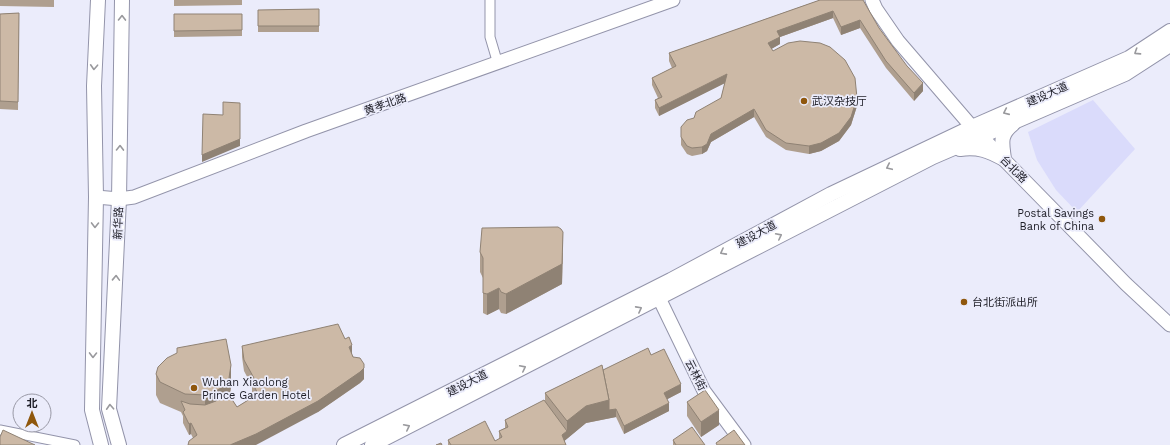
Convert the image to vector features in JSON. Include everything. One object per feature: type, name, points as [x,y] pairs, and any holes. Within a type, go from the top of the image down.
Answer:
[{"type":"main road","name":"新华路","points":[[98,0],[94,86],[96,197],[92,410],[101,445]]},
{"type":"main road","name":"新华路","points":[[119,445],[109,409],[119,199],[122,0]]},
{"type":"main road","name":"建设大道","points":[[344,445],[671,280],[831,194],[976,132],[1129,58],[1170,31]]},
{"type":"main road","name":"建设大道","points":[[372,445],[933,157],[976,132],[1018,120],[1125,74],[1170,45]]},
{"type":"main road","points":[[1004,159],[1002,144],[1004,133],[1018,120]]},
{"type":"main road","points":[[933,157],[956,149],[970,147],[985,149],[1004,159]]},
{"type":"street","points":[[490,0],[490,37],[498,64]]},
{"type":"street","name":"黄孝北路","points":[[96,197],[119,199],[134,197],[306,131],[498,64],[673,0]]},
{"type":"street","name":"台北路","points":[[872,0],[876,9],[898,41],[976,132],[1126,284],[1170,325]]},
{"type":"street","name":"云林街","points":[[659,298],[704,391],[744,445]]},
{"type":"street","points":[[0,430],[75,445]]},
{"type":"shaded area","points":[[1093,100],[1135,149],[1077,212],[1056,190],[1037,160],[1028,132]]},
{"type":"building","points":[[820,0],[863,0],[879,28],[907,66],[923,83],[914,93],[886,61],[860,20],[841,27],[833,11],[777,31],[780,37],[768,43],[773,51],[788,43],[800,41],[820,43],[830,47],[845,60],[855,78],[857,98],[851,117],[839,133],[821,143],[809,146],[786,143],[766,130],[754,109],[711,134],[707,144],[702,147],[692,148],[687,146],[681,137],[681,127],[687,120],[694,118],[696,112],[721,98],[727,74],[659,108],[655,100],[662,97],[652,78],[676,66],[669,53]]},
{"type":"building","points":[[319,9],[319,26],[258,26],[258,10]]},
{"type":"building","points":[[19,13],[18,102],[0,101],[0,14]]},
{"type":"building","points":[[174,14],[242,14],[242,30],[174,31]]},
{"type":"building","points":[[223,102],[240,103],[240,139],[202,155],[203,114],[223,115]]},
{"type":"building","points":[[558,227],[563,232],[562,264],[506,294],[501,292],[499,288],[487,294],[483,293],[483,258],[480,252],[482,228]]},
{"type":"building","points":[[338,324],[345,339],[349,337],[352,345],[349,347],[353,357],[360,358],[364,364],[364,368],[360,372],[318,401],[256,434],[230,445],[188,445],[189,441],[197,435],[183,412],[185,410],[181,401],[190,404],[205,405],[216,401],[227,392],[237,407],[258,394],[252,382],[255,380],[244,360],[242,346]]},
{"type":"building","points":[[226,339],[231,365],[229,378],[224,386],[205,395],[185,394],[160,382],[156,374],[158,367],[167,358],[177,353],[177,348]]},
{"type":"building","points":[[648,348],[651,355],[664,349],[681,384],[664,393],[669,403],[624,426],[616,409],[609,410],[609,400],[603,370]]},
{"type":"building","points":[[602,365],[609,400],[586,406],[567,421],[545,393]]},
{"type":"building","points":[[705,390],[719,410],[701,422],[687,402]]},
{"type":"building","points":[[544,400],[567,431],[562,435],[566,445],[451,445],[448,440],[485,421],[495,441],[502,437],[499,431],[508,427],[505,420]]},
{"type":"building","points":[[692,427],[705,445],[676,445],[673,440]]},
{"type":"building","points":[[3,430],[35,445],[0,445],[0,437]]},
{"type":"building","points":[[734,430],[745,445],[717,445],[716,443]]},
{"type":"place","name":"武汉杂技厅","points":[[804,101]]},
{"type":"place","name":"Postal Savings Bank of China","points":[[1102,219]]},
{"type":"place","name":"台北街派出所","points":[[964,302]]},
{"type":"place","name":"Wuhan Xiaolong Prince Garden Hotel","points":[[194,388]]}]
